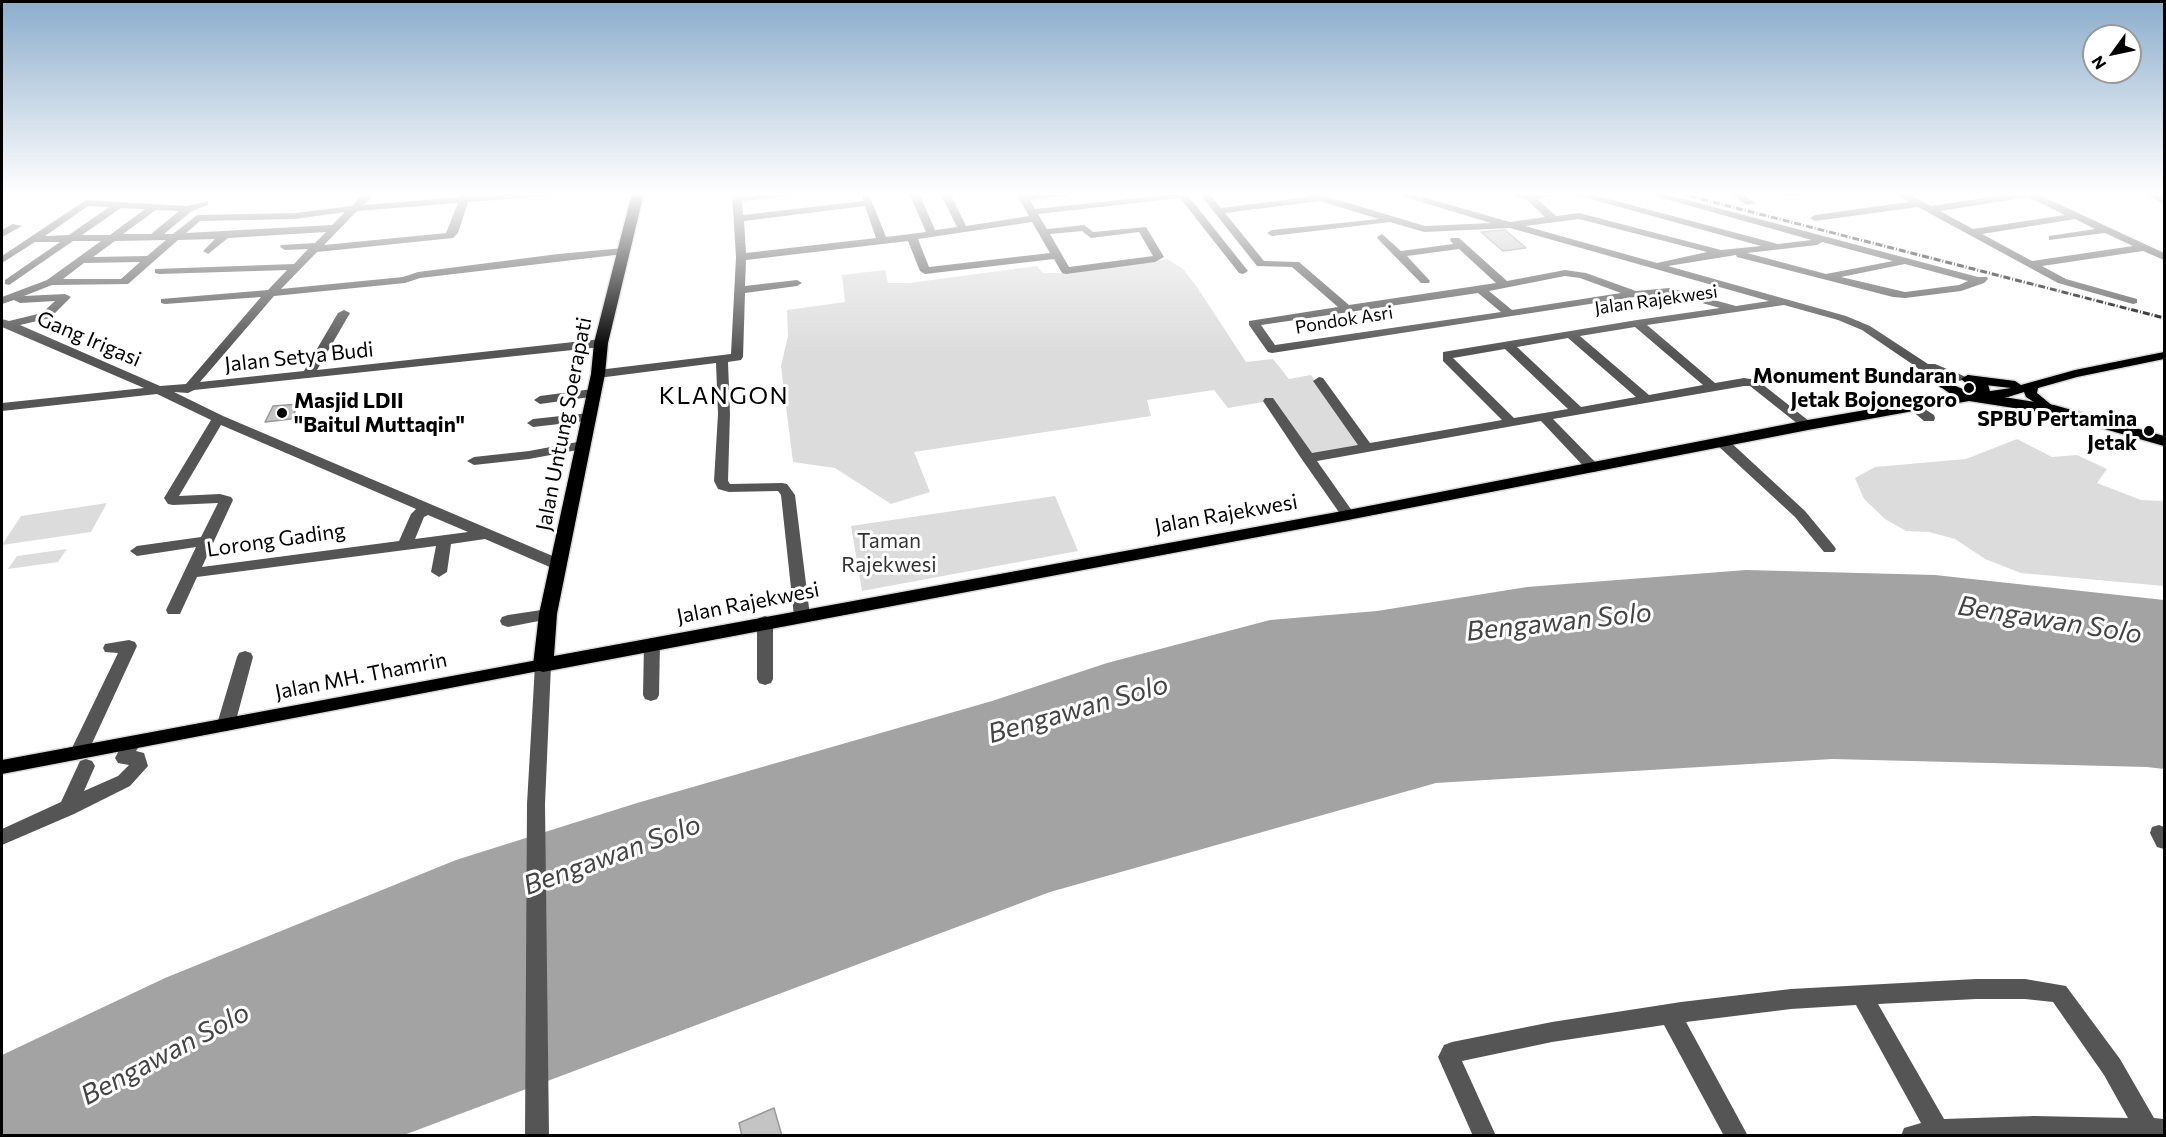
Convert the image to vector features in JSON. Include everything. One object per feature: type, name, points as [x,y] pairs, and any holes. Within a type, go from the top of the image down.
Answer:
[{"type":"highway","name":"Jalan Untung Soerapati","points":[[543,665],[548,614],[598,374],[600,343],[625,246]]},
{"type":"highway","points":[[1919,410],[1937,396],[1945,385],[1945,378],[1964,378],[2071,415],[2164,441]]},
{"type":"highway","points":[[1964,378],[1983,387],[1985,391],[1978,396]]},
{"type":"highway","points":[[1945,385],[1955,392],[2071,415]]},
{"type":"highway","name":"Jalan Rajekwesi","points":[[543,665],[1348,515],[1808,425],[1919,410],[1978,396]]},
{"type":"main road","points":[[1978,396],[2008,393],[2075,374],[2164,356]]},
{"type":"main road","points":[[1964,378],[1998,384],[2033,386]]},
{"type":"main road","points":[[2033,386],[2030,394],[2048,407]]},
{"type":"main road","name":"Jalan MH. Thamrin","points":[[2,766],[83,758],[186,732],[543,665]]},
{"type":"main road","name":"Jalan MH. Thamrin","points":[[2,777],[90,759],[186,732]]},
{"type":"street","points":[[2,260],[23,246]]},
{"type":"street","points":[[5,281],[59,246]]},
{"type":"street","points":[[2,301],[51,282],[103,246]]},
{"type":"street","points":[[51,282],[124,282],[164,246]]},
{"type":"street","points":[[208,251],[213,246]]},
{"type":"street","points":[[285,247],[340,246]]},
{"type":"street","points":[[598,374],[722,360],[737,356],[741,290],[740,246]]},
{"type":"street","points":[[741,257],[837,246]]},
{"type":"street","points":[[915,246],[925,271],[1056,255]]},
{"type":"street","points":[[1051,246],[1063,269],[1068,271],[1155,259],[1159,257],[1152,246]]},
{"type":"street","points":[[1223,246],[1243,271]]},
{"type":"street","name":"Pondok Asri","points":[[1246,246],[1261,264],[1294,264],[1347,309]]},
{"type":"street","points":[[1391,246],[1425,281]]},
{"type":"street","points":[[1399,254],[1461,246]]},
{"type":"street","points":[[1461,246],[1504,284]]},
{"type":"street","points":[[1587,246],[1855,323],[1920,363],[1945,385]]},
{"type":"street","points":[[1700,246],[1905,295],[1961,288],[1983,279],[1843,246]]},
{"type":"street","points":[[1771,246],[1778,248]]},
{"type":"street","points":[[1658,265],[1727,253],[1790,246]]},
{"type":"street","points":[[1998,246],[2069,284],[2133,301]]},
{"type":"street","points":[[2141,246],[2164,257]]},
{"type":"street","points":[[188,388],[295,267],[318,248]]},
{"type":"street","points":[[2031,264],[2145,248]]},
{"type":"street","points":[[165,301],[358,286],[405,280],[418,275],[624,251]]},
{"type":"street","points":[[84,260],[151,259]]},
{"type":"street","points":[[1824,277],[1908,262]]},
{"type":"street","points":[[159,271],[295,267]]},
{"type":"street","name":"Pondok Asri","points":[[1510,314],[1275,349],[1268,347],[1253,324],[1571,273],[1635,294],[1670,291],[1735,309]]},
{"type":"street","points":[[5,281],[30,290]]},
{"type":"street","points":[[741,290],[797,283]]},
{"type":"street","points":[[1480,288],[1510,314],[1635,294]]},
{"type":"street","points":[[2,310],[24,299],[65,297],[46,316],[5,327]]},
{"type":"street","name":"Jalan Rajekwesi","points":[[1511,422],[1447,356],[1637,323],[1785,302]]},
{"type":"street","points":[[308,375],[344,313]]},
{"type":"street","points":[[1637,323],[1711,386]]},
{"type":"street","name":"Gang Irigasi","points":[[5,327],[161,392],[218,419],[557,564]]},
{"type":"street","points":[[1570,334],[1646,399]]},
{"type":"street","name":"Jalan Setya Budi","points":[[2,407],[161,392],[600,343]]},
{"type":"street","points":[[1508,345],[1578,411]]},
{"type":"street","points":[[722,360],[724,414],[721,481],[723,486],[729,488],[782,487],[788,495],[802,616]]},
{"type":"street","points":[[1920,363],[1964,378]]},
{"type":"street","points":[[1319,381],[1367,448]]},
{"type":"street","points":[[1308,458],[1744,382],[1753,383],[1808,425]]},
{"type":"street","points":[[540,400],[593,393]]},
{"type":"street","points":[[1269,401],[1348,515]]},
{"type":"street","points":[[533,423],[589,417]]},
{"type":"street","points":[[1543,417],[1593,468]]},
{"type":"street","name":"Lorong Gading","points":[[192,573],[226,502],[225,499],[171,500],[218,419]]},
{"type":"street","points":[[1722,442],[1800,514],[1829,549]]},
{"type":"street","points":[[474,461],[529,455],[583,445]]},
{"type":"street","points":[[405,544],[418,514],[427,509]]},
{"type":"street","name":"Lorong Gading","points":[[192,573],[487,534]]},
{"type":"street","points":[[439,572],[444,539]]},
{"type":"street","points":[[137,551],[207,541]]},
{"type":"street","points":[[174,610],[192,573]]},
{"type":"street","points":[[508,621],[548,614]]},
{"type":"street","points":[[765,622],[765,679]]},
{"type":"street","points":[[651,695],[652,644]]},
{"type":"street","points":[[67,809],[83,758],[129,646],[111,648]]},
{"type":"street","points":[[226,724],[245,657]]},
{"type":"street","points":[[537,1136],[536,804],[543,665]]},
{"type":"street","points":[[2,837],[124,782],[139,766],[138,758],[124,758],[129,748]]},
{"type":"street","points":[[1485,1136],[1449,1057],[1450,1054],[1552,1032],[1791,999],[1976,989],[2025,989],[2060,993],[2156,1129]]},
{"type":"street","points":[[1862,996],[1940,1133]]},
{"type":"street","points":[[1670,1014],[1737,1136]]},
{"type":"street","points":[[1912,1136],[1940,1133],[2156,1129]]},
{"type":"green space","points":[[1167,259],[1183,269],[1197,287],[1246,362],[1273,359],[1289,379],[1311,375],[1363,447],[1312,454],[1270,399],[1228,408],[1214,390],[1147,400],[1151,416],[914,452],[930,492],[891,504],[835,468],[793,462],[781,366],[788,336],[787,310],[845,302],[842,275],[885,270],[888,283],[909,283],[1037,266],[1043,273],[1062,273]]},
{"type":"green space","points":[[2017,439],[2052,457],[2077,455],[2107,469],[2097,483],[2141,500],[2164,501],[2164,586],[2021,573],[1985,559],[1955,539],[1929,532],[1906,531],[1885,519],[1864,499],[1855,478],[1875,467],[1966,459]]},
{"type":"green space","name":"Taman Rajekwesi","points":[[1055,496],[1078,551],[862,591],[851,526]]},
{"type":"green space","points":[[107,503],[91,532],[2,545],[21,516]]},
{"type":"green space","points":[[67,549],[58,562],[8,569],[17,556]]},
{"type":"water","name":"Bengawan Solo","points":[[1746,570],[1935,575],[2164,600],[2164,769],[1832,759],[1436,783],[1050,892],[404,1135],[2,1135],[2,1055],[165,978],[456,860],[637,803],[992,701],[1107,663],[1270,620],[1377,611],[1527,587]]},
{"type":"building","points":[[1497,246],[1526,248],[1503,251]]},
{"type":"building","name":"Masjid LDII \"Baitul Muttaqin\"","points":[[299,404],[291,419],[265,422],[273,406]]},
{"type":"building","points":[[774,1108],[782,1136],[742,1136],[739,1123]]},
{"type":"railway","points":[[1884,246],[2164,318]]},
{"type":"place","name":"Monument Bundaran Jetak Bojonegoro","points":[[1969,388]]},
{"type":"place","name":"Masjid LDII \"Baitul Muttaqin\"","points":[[282,413]]},
{"type":"place","name":"SPBU Pertamina Jetak","points":[[2149,431]]},
{"type":"district","name":"KLANGON","points":[[724,396]]}]
